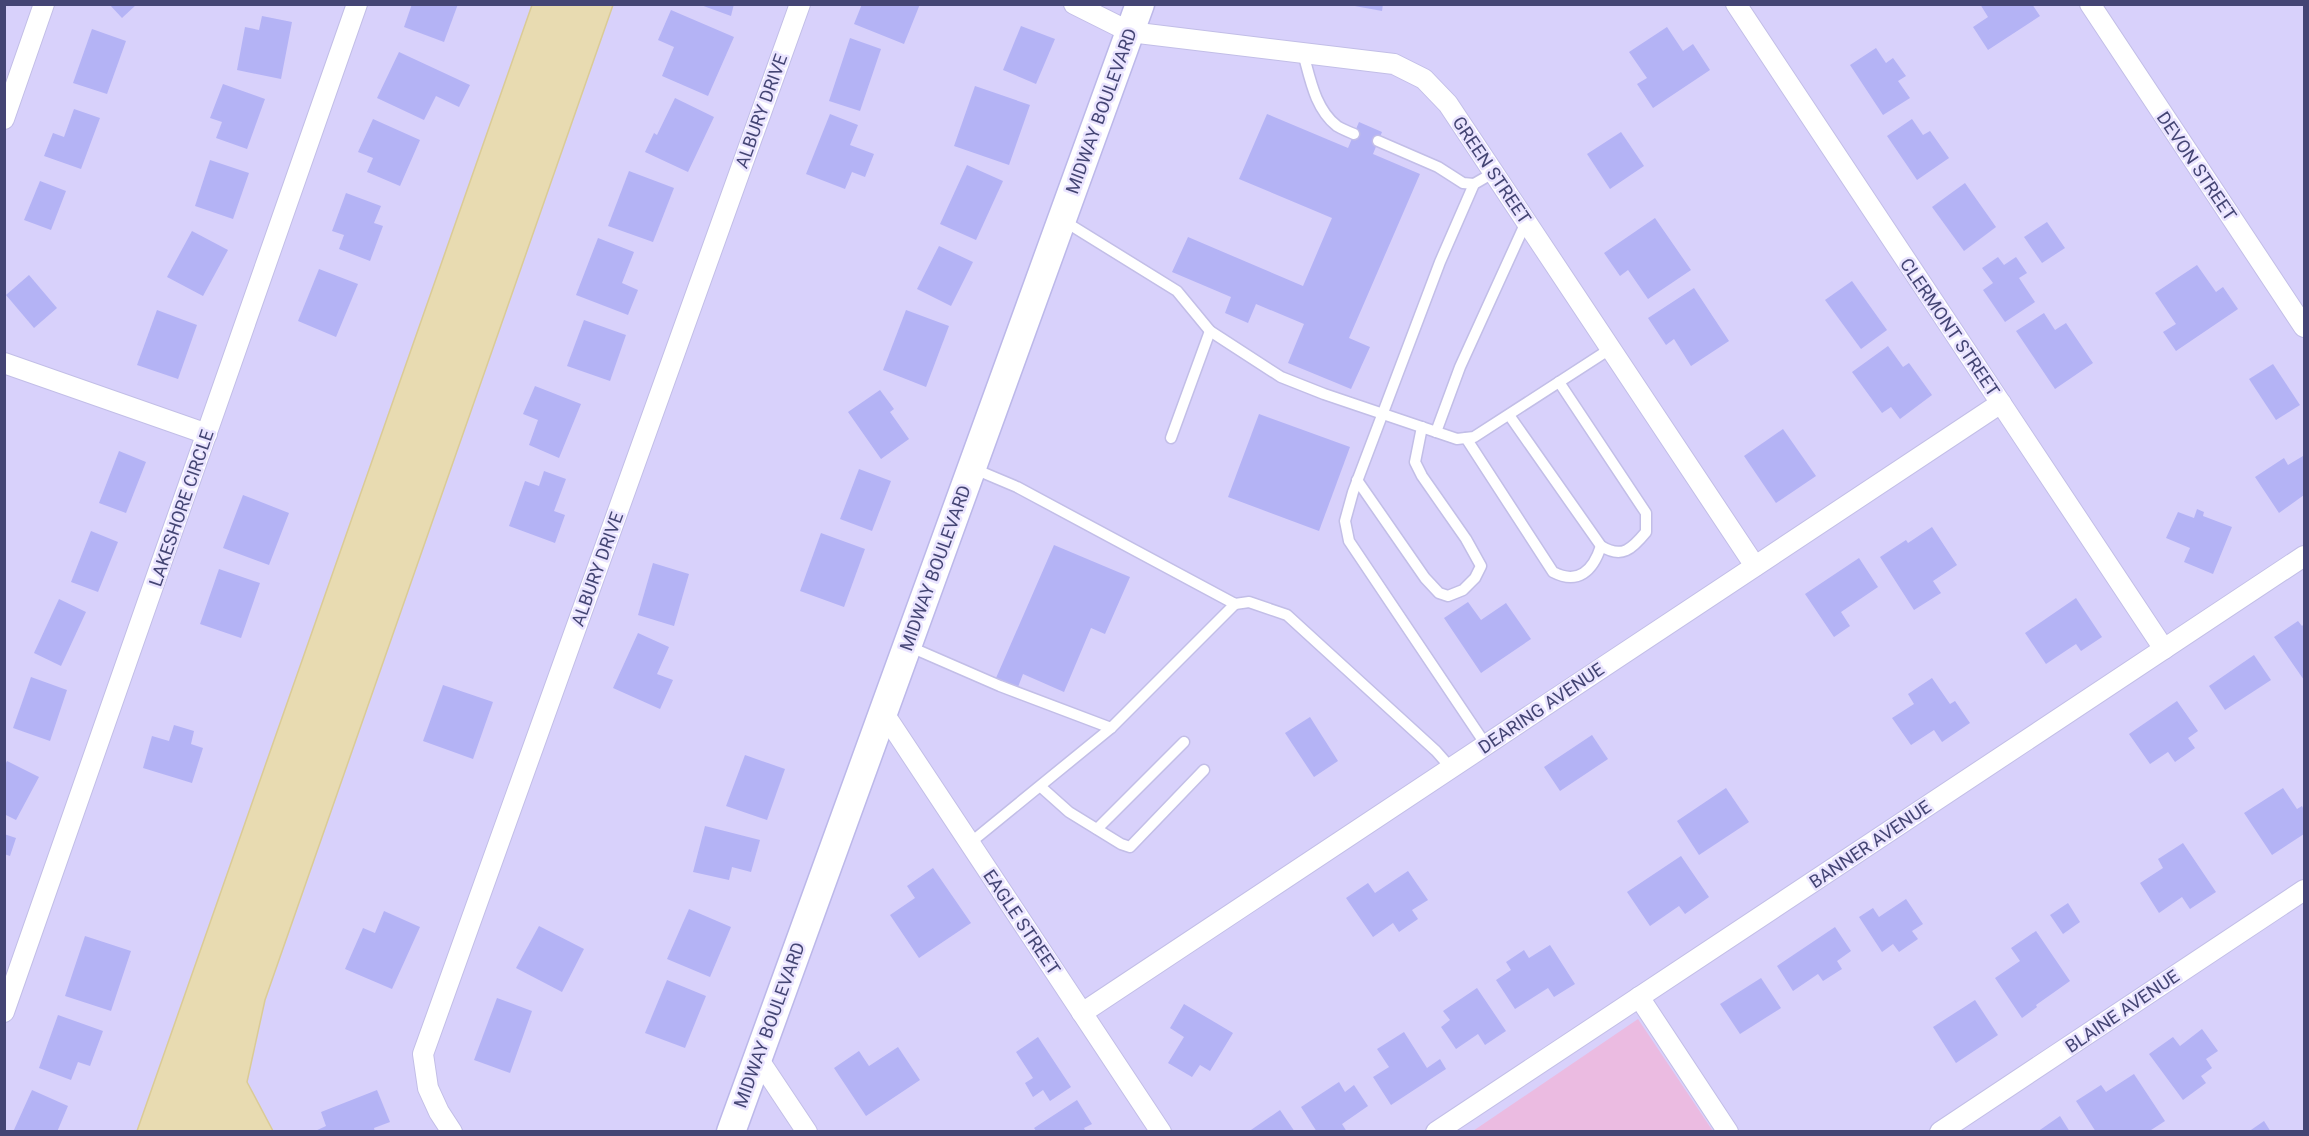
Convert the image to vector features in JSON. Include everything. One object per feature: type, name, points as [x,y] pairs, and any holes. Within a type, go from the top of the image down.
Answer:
[{"type":"street","points":[[4,119],[44,4]]},
{"type":"street","name":"LAKESHORE CIRCLE","points":[[4,1012],[357,4]]},
{"type":"street","name":"ALBURY DRIVE","points":[[452,1131],[439,1112],[428,1088],[423,1054],[800,4]]},
{"type":"street","name":"GREEN STREET","points":[[1074,4],[1130,32],[1394,64],[1424,79],[1448,104],[1755,566]]},
{"type":"street","name":"MIDWAY BOULEVARD","points":[[731,1131],[1140,4]]},
{"type":"street","name":"CLERMONT STREET","points":[[1736,4],[2164,649]]},
{"type":"street","name":"DEVON STREET","points":[[2090,4],[2304,327]]},
{"type":"street","points":[[4,363],[207,434]]},
{"type":"street","name":"DEARING AVENUE","points":[[1082,1013],[2001,403]]},
{"type":"street","name":"BANNER AVENUE","points":[[1436,1131],[2304,556]]},
{"type":"street","name":"EAGLE STREET","points":[[883,712],[1161,1131]]},
{"type":"street","name":"BLAINE AVENUE","points":[[1940,1131],[2304,890]]},
{"type":"street","points":[[1639,997],[1728,1131]]},
{"type":"street","points":[[757,1057],[807,1131]]},
{"type":"lane","points":[[1303,53],[1313,91],[1319,103],[1337,126],[1354,134]]},
{"type":"lane","points":[[1378,141],[1438,167],[1463,183],[1474,184]]},
{"type":"lane","points":[[1486,745],[1349,541],[1345,521],[1381,413],[1440,262],[1474,184],[1493,172]]},
{"type":"lane","points":[[1061,220],[1177,291],[1210,331],[1281,377],[1457,439],[1474,437],[1610,349]]},
{"type":"lane","points":[[1436,432],[1460,367],[1526,222]]},
{"type":"lane","points":[[1171,438],[1210,331]]},
{"type":"lane","points":[[1509,415],[1601,546],[1612,553],[1624,552],[1646,532],[1646,513],[1559,382]]},
{"type":"lane","points":[[1357,480],[1425,578],[1439,593],[1448,596],[1463,590],[1476,578],[1481,566],[1466,539],[1422,476],[1415,462],[1422,427]]},
{"type":"lane","points":[[1466,438],[1553,572],[1565,578],[1576,577],[1596,562],[1601,546]]},
{"type":"lane","points":[[971,468],[1017,487],[1236,604]]},
{"type":"lane","points":[[970,843],[1111,728],[1236,604],[1249,602],[1287,615],[1451,768]]},
{"type":"lane","points":[[907,646],[1000,686],[1111,728]]},
{"type":"lane","points":[[1097,829],[1184,742]]},
{"type":"lane","points":[[1041,787],[1069,812],[1121,844],[1130,847],[1204,770]]},
{"type":"shaded area","points":[[5,5],[532,5],[137,1131],[5,1132]]},
{"type":"shaded area","points":[[532,5],[613,5],[265,1000],[247,1082],[273,1131],[137,1131]]},
{"type":"shaded area","points":[[613,5],[2304,5],[2304,1131],[1713,1131],[1638,1020],[1473,1132],[273,1132],[247,1082],[265,1000]]},
{"type":"shaded area","points":[[1638,1019],[1713,1131],[1473,1131]]},
{"type":"building","points":[[109,4],[137,4],[122,18]]},
{"type":"building","points":[[412,4],[458,4],[444,42],[404,27]]},
{"type":"building","points":[[698,4],[734,4],[731,16]]},
{"type":"building","points":[[862,4],[920,4],[904,44],[854,24]]},
{"type":"building","points":[[1344,4],[1383,4],[1382,11]]},
{"type":"building","points":[[1980,4],[2032,4],[2040,16],[1988,50],[1973,27],[1988,17]]},
{"type":"building","points":[[671,10],[734,37],[708,96],[662,76],[674,47],[658,40]]},
{"type":"building","points":[[262,16],[292,22],[281,79],[237,70],[245,27],[259,30]]},
{"type":"building","points":[[1021,26],[1055,39],[1036,84],[1003,70]]},
{"type":"building","points":[[1667,27],[1683,51],[1693,44],[1710,70],[1653,108],[1637,84],[1647,78],[1629,52]]},
{"type":"building","points":[[92,29],[126,41],[107,94],[73,83]]},
{"type":"building","points":[[850,38],[881,49],[860,111],[829,101]]},
{"type":"building","points":[[1876,48],[1886,63],[1893,58],[1906,76],[1898,81],[1910,98],[1883,115],[1850,65]]},
{"type":"building","points":[[399,52],[470,85],[459,107],[436,96],[424,120],[377,98]]},
{"type":"building","points":[[223,84],[265,99],[247,149],[216,138],[222,122],[210,118]]},
{"type":"building","points":[[975,86],[1030,105],[1009,165],[954,146]]},
{"type":"building","points":[[675,98],[714,117],[688,172],[645,152],[654,133],[657,135]]},
{"type":"building","points":[[74,109],[100,118],[81,169],[44,156],[53,133],[64,137]]},
{"type":"building","points":[[830,114],[858,125],[850,145],[874,154],[865,177],[852,172],[845,189],[806,174]]},
{"type":"building","points":[[1267,114],[1348,148],[1359,122],[1382,132],[1373,154],[1420,174],[1349,338],[1370,347],[1351,389],[1288,363],[1304,324],[1256,304],[1248,323],[1225,313],[1231,297],[1172,272],[1188,237],[1303,286],[1332,218],[1239,179]]},
{"type":"building","points":[[373,119],[420,140],[400,186],[367,172],[373,158],[358,152]]},
{"type":"building","points":[[1912,119],[1923,135],[1930,131],[1949,158],[1917,180],[1887,136]]},
{"type":"building","points":[[1621,132],[1644,166],[1610,189],[1587,154]]},
{"type":"building","points":[[210,160],[249,173],[233,219],[195,206]]},
{"type":"building","points":[[967,165],[1003,181],[976,240],[940,224]]},
{"type":"building","points":[[629,171],[674,188],[653,242],[608,226]]},
{"type":"building","points":[[40,181],[66,191],[51,230],[24,220]]},
{"type":"building","points":[[1965,183],[1996,227],[1964,251],[1932,207]]},
{"type":"building","points":[[346,193],[381,206],[374,223],[383,226],[370,261],[339,249],[344,235],[332,231]]},
{"type":"building","points":[[1655,218],[1691,270],[1648,299],[1628,270],[1620,276],[1604,253]]},
{"type":"building","points":[[2047,222],[2065,248],[2042,263],[2024,237]]},
{"type":"building","points":[[192,231],[228,250],[203,296],[167,277]]},
{"type":"building","points":[[598,238],[634,252],[622,283],[638,290],[628,315],[576,295]]},
{"type":"building","points":[[939,246],[973,262],[951,306],[917,289]]},
{"type":"building","points":[[1998,257],[2004,265],[2016,257],[2027,273],[2019,278],[2035,302],[2005,322],[1983,290],[1993,283],[1982,268]]},
{"type":"building","points":[[2197,265],[2216,292],[2223,287],[2238,309],[2176,351],[2163,332],[2176,324],[2155,293]]},
{"type":"building","points":[[319,269],[358,284],[336,337],[298,321]]},
{"type":"building","points":[[29,275],[57,308],[34,328],[6,295]]},
{"type":"building","points":[[1852,281],[1887,330],[1861,349],[1825,300]]},
{"type":"building","points":[[1694,288],[1729,341],[1691,366],[1674,339],[1666,345],[1648,318]]},
{"type":"building","points":[[157,310],[197,325],[178,379],[137,365]]},
{"type":"building","points":[[906,310],[949,326],[926,387],[883,370]]},
{"type":"building","points":[[2044,313],[2055,330],[2066,323],[2093,363],[2055,389],[2016,331]]},
{"type":"building","points":[[584,320],[626,335],[610,381],[567,366]]},
{"type":"building","points":[[1888,346],[1903,367],[1909,363],[1932,395],[1900,419],[1891,407],[1882,413],[1852,372]]},
{"type":"building","points":[[2273,364],[2300,405],[2276,420],[2249,379]]},
{"type":"building","points":[[535,386],[581,404],[559,458],[529,445],[538,420],[523,414]]},
{"type":"building","points":[[880,390],[894,409],[890,412],[909,439],[881,459],[848,412]]},
{"type":"building","points":[[1259,414],[1350,447],[1319,531],[1228,497]]},
{"type":"building","points":[[1783,429],[1816,476],[1776,503],[1744,456]]},
{"type":"building","points":[[119,451],[146,462],[126,513],[99,503]]},
{"type":"building","points":[[2303,456],[2304,495],[2279,513],[2255,477],[2284,458],[2288,465]]},
{"type":"building","points":[[859,469],[891,481],[872,531],[840,519]]},
{"type":"building","points":[[544,471],[566,479],[554,511],[565,515],[555,543],[509,526],[525,481],[539,486]]},
{"type":"building","points":[[243,495],[289,513],[269,565],[223,548]]},
{"type":"building","points":[[2197,509],[2204,512],[2203,516],[2232,527],[2213,574],[2184,562],[2190,548],[2166,538],[2178,512],[2194,518]]},
{"type":"building","points":[[1932,527],[1957,565],[1933,581],[1941,593],[1914,610],[1880,557],[1906,540],[1908,543]]},
{"type":"building","points":[[91,531],[118,542],[98,592],[71,582]]},
{"type":"building","points":[[821,533],[865,549],[844,607],[800,591]]},
{"type":"building","points":[[1054,545],[1130,577],[1105,634],[1091,628],[1064,692],[1023,674],[1018,687],[996,678]]},
{"type":"building","points":[[1859,558],[1878,587],[1841,612],[1850,626],[1834,637],[1805,594]]},
{"type":"building","points":[[653,563],[689,574],[674,626],[638,615]]},
{"type":"building","points":[[219,569],[260,583],[241,638],[200,624]]},
{"type":"building","points":[[2076,598],[2102,637],[2081,651],[2076,644],[2046,664],[2025,633]]},
{"type":"building","points":[[59,599],[86,612],[61,666],[34,653]]},
{"type":"building","points":[[1468,602],[1481,620],[1506,603],[1531,639],[1481,673],[1444,618]]},
{"type":"building","points":[[2298,621],[2302,626],[2304,624],[2304,680],[2274,637]]},
{"type":"building","points":[[638,633],[669,647],[657,674],[673,680],[660,709],[613,688]]},
{"type":"building","points":[[2254,655],[2271,680],[2225,710],[2209,686]]},
{"type":"building","points":[[31,677],[67,690],[50,741],[13,728]]},
{"type":"building","points":[[1932,678],[1950,704],[1955,701],[1970,723],[1942,742],[1934,730],[1911,745],[1892,718],[1914,704],[1908,694]]},
{"type":"building","points":[[443,685],[493,702],[473,759],[423,741]]},
{"type":"building","points":[[2177,701],[2198,731],[2188,738],[2195,748],[2175,762],[2168,752],[2150,764],[2129,734]]},
{"type":"building","points":[[1310,717],[1338,761],[1314,777],[1285,733]]},
{"type":"building","points":[[174,725],[194,731],[191,744],[203,748],[192,783],[143,768],[152,736],[169,741]]},
{"type":"building","points":[[1592,735],[1608,759],[1560,791],[1544,767]]},
{"type":"building","points":[[745,755],[785,769],[767,820],[726,806]]},
{"type":"building","points":[[7,761],[39,777],[16,820],[4,814],[4,767]]},
{"type":"building","points":[[1726,788],[1749,822],[1699,855],[1677,821]]},
{"type":"building","points":[[2283,788],[2297,809],[2302,806],[2304,810],[2304,834],[2272,855],[2244,813]]},
{"type":"building","points":[[705,826],[760,840],[751,872],[732,867],[729,880],[693,872]]},
{"type":"building","points":[[4,834],[16,838],[10,856],[4,854]]},
{"type":"building","points":[[2183,843],[2216,892],[2190,909],[2182,897],[2159,913],[2140,883],[2163,868],[2158,859]]},
{"type":"building","points":[[1681,856],[1709,897],[1685,914],[1679,906],[1650,926],[1627,892]]},
{"type":"building","points":[[933,868],[971,923],[919,958],[890,915],[915,898],[907,886]]},
{"type":"building","points":[[1408,871],[1428,900],[1412,910],[1418,919],[1399,932],[1393,923],[1373,937],[1346,898],[1368,883],[1375,893]]},
{"type":"building","points":[[1906,899],[1923,924],[1912,931],[1918,939],[1899,952],[1893,944],[1882,952],[1859,917],[1873,908],[1879,917]]},
{"type":"building","points":[[2068,903],[2080,922],[2063,934],[2050,915]]},
{"type":"building","points":[[689,909],[731,927],[710,977],[667,959]]},
{"type":"building","points":[[384,911],[420,927],[392,989],[345,969],[363,928],[375,933]]},
{"type":"building","points":[[539,926],[584,949],[562,992],[516,968]]},
{"type":"building","points":[[1835,927],[1851,951],[1837,961],[1842,969],[1823,981],[1818,974],[1793,991],[1777,966]]},
{"type":"building","points":[[2036,931],[2070,981],[2022,1018],[1995,978],[2020,961],[2011,948]]},
{"type":"building","points":[[85,936],[131,951],[111,1011],[65,996]]},
{"type":"building","points":[[1550,945],[1575,984],[1554,997],[1548,988],[1515,1009],[1496,980],[1511,970],[1506,962],[1524,950],[1529,958]]},
{"type":"building","points":[[1761,978],[1781,1008],[1740,1034],[1720,1004]]},
{"type":"building","points":[[667,980],[706,996],[685,1048],[645,1033]]},
{"type":"building","points":[[1477,988],[1506,1031],[1485,1045],[1478,1034],[1456,1049],[1441,1027],[1450,1020],[1443,1011]]},
{"type":"building","points":[[497,998],[532,1011],[510,1073],[474,1060]]},
{"type":"building","points":[[1975,1000],[1998,1035],[1956,1063],[1933,1027]]},
{"type":"building","points":[[1184,1004],[1233,1033],[1210,1071],[1200,1065],[1192,1077],[1168,1063],[1184,1037],[1170,1028]]},
{"type":"building","points":[[58,1015],[103,1031],[90,1066],[78,1062],[71,1080],[39,1068]]},
{"type":"building","points":[[2202,1029],[2218,1051],[2206,1059],[2212,1068],[2201,1076],[2206,1083],[2183,1100],[2149,1054],[2173,1037],[2180,1046]]},
{"type":"building","points":[[1404,1032],[1427,1068],[1440,1059],[1446,1069],[1391,1105],[1373,1077],[1389,1067],[1377,1049]]},
{"type":"building","points":[[1038,1037],[1071,1087],[1050,1101],[1043,1090],[1033,1097],[1025,1083],[1033,1078],[1016,1052]]},
{"type":"building","points":[[898,1047],[920,1080],[866,1116],[834,1068],[859,1051],[869,1066]]},
{"type":"building","points":[[2134,1074],[2165,1121],[2148,1132],[2096,1132],[2076,1101],[2101,1085],[2106,1092]]},
{"type":"building","points":[[1339,1082],[1345,1092],[1354,1085],[1368,1106],[1342,1124],[1347,1132],[1317,1132],[1301,1107]]},
{"type":"building","points":[[32,1090],[68,1106],[57,1132],[13,1132]]},
{"type":"building","points":[[377,1090],[390,1122],[374,1128],[375,1132],[313,1132],[326,1126],[321,1112]]},
{"type":"building","points":[[1077,1100],[1092,1124],[1084,1128],[1086,1132],[1037,1132],[1034,1128]]},
{"type":"building","points":[[1280,1110],[1295,1132],[1248,1132]]},
{"type":"building","points":[[2060,1116],[2070,1132],[2037,1132]]},
{"type":"building","points":[[2264,1121],[2271,1132],[2248,1132]]}]
